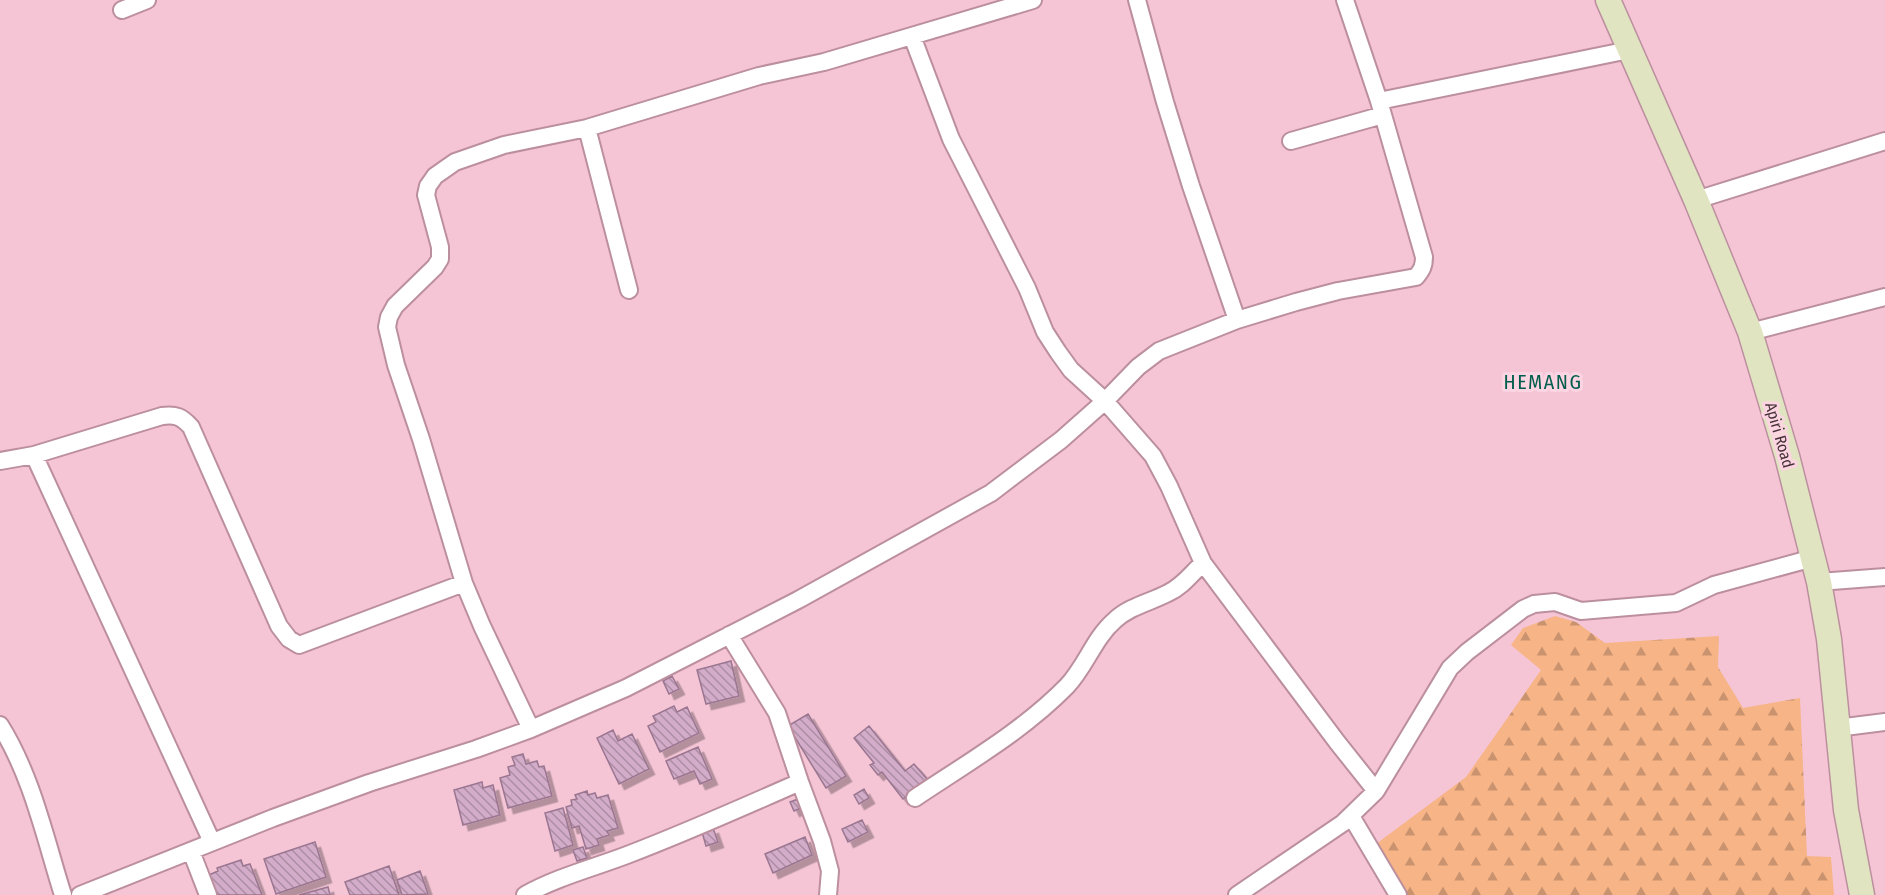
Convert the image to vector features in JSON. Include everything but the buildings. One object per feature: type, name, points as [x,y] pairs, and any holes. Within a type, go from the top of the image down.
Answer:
[{"type":"street","points":[[122,10],[147,0]]},
{"type":"street","points":[[531,729],[464,583],[421,439],[396,365],[387,327],[389,316],[395,306],[435,267],[440,259],[440,247],[426,195],[428,186],[435,176],[455,162],[504,145],[587,128],[759,76],[824,62],[1033,0]]},
{"type":"street","points":[[1137,0],[1191,186],[1237,320]]},
{"type":"street","points":[[80,895],[273,818],[531,729],[626,688],[798,600],[991,493],[1061,440],[1137,367],[1159,351],[1237,320],[1338,291],[1416,277],[1424,264],[1424,257],[1381,108],[1345,0]]},
{"type":"street","name":"Apiri Road","points":[[1608,0],[1696,200],[1750,332],[1787,456],[1819,582],[1829,639],[1846,810],[1862,895]]},
{"type":"street","points":[[912,36],[951,139],[1027,288],[1045,332],[1071,370],[1105,400],[1153,456],[1203,563],[1376,791]]},
{"type":"street","points":[[1291,141],[1381,108],[1629,50]]},
{"type":"street","points":[[587,128],[629,290]]},
{"type":"street","points":[[1696,200],[1885,141]]},
{"type":"street","points":[[1750,332],[1885,297]]},
{"type":"street","points":[[0,461],[34,456],[162,416],[173,414],[183,419],[191,428],[279,626],[289,639],[299,645],[464,583]]},
{"type":"street","points":[[34,456],[212,842]]},
{"type":"street","points":[[1237,895],[1351,816],[1376,791],[1450,668],[1523,609],[1545,602],[1581,611],[1676,603],[1714,585],[1813,558]]},
{"type":"street","points":[[915,798],[1022,726],[1040,711],[1067,686],[1092,648],[1118,617],[1176,588],[1203,563]]},
{"type":"street","points":[[1819,582],[1885,577]]},
{"type":"street","points":[[729,635],[777,713],[822,841],[830,870],[828,895]]},
{"type":"street","points":[[1837,728],[1885,722]]},
{"type":"street","points":[[0,725],[25,772],[63,895]]},
{"type":"street","points":[[525,895],[539,887],[715,820],[800,782]]},
{"type":"street","points":[[1351,816],[1398,895]]},
{"type":"street","points":[[191,851],[207,895]]},
{"type":"green space","points":[[1555,616],[1576,622],[1605,643],[1719,636],[1718,667],[1743,708],[1800,698],[1807,856],[1831,857],[1834,895],[1407,895],[1376,844],[1466,777],[1541,670],[1511,645],[1523,628]]},
{"type":"district","name":"HEMANG","points":[[1543,382]]}]
